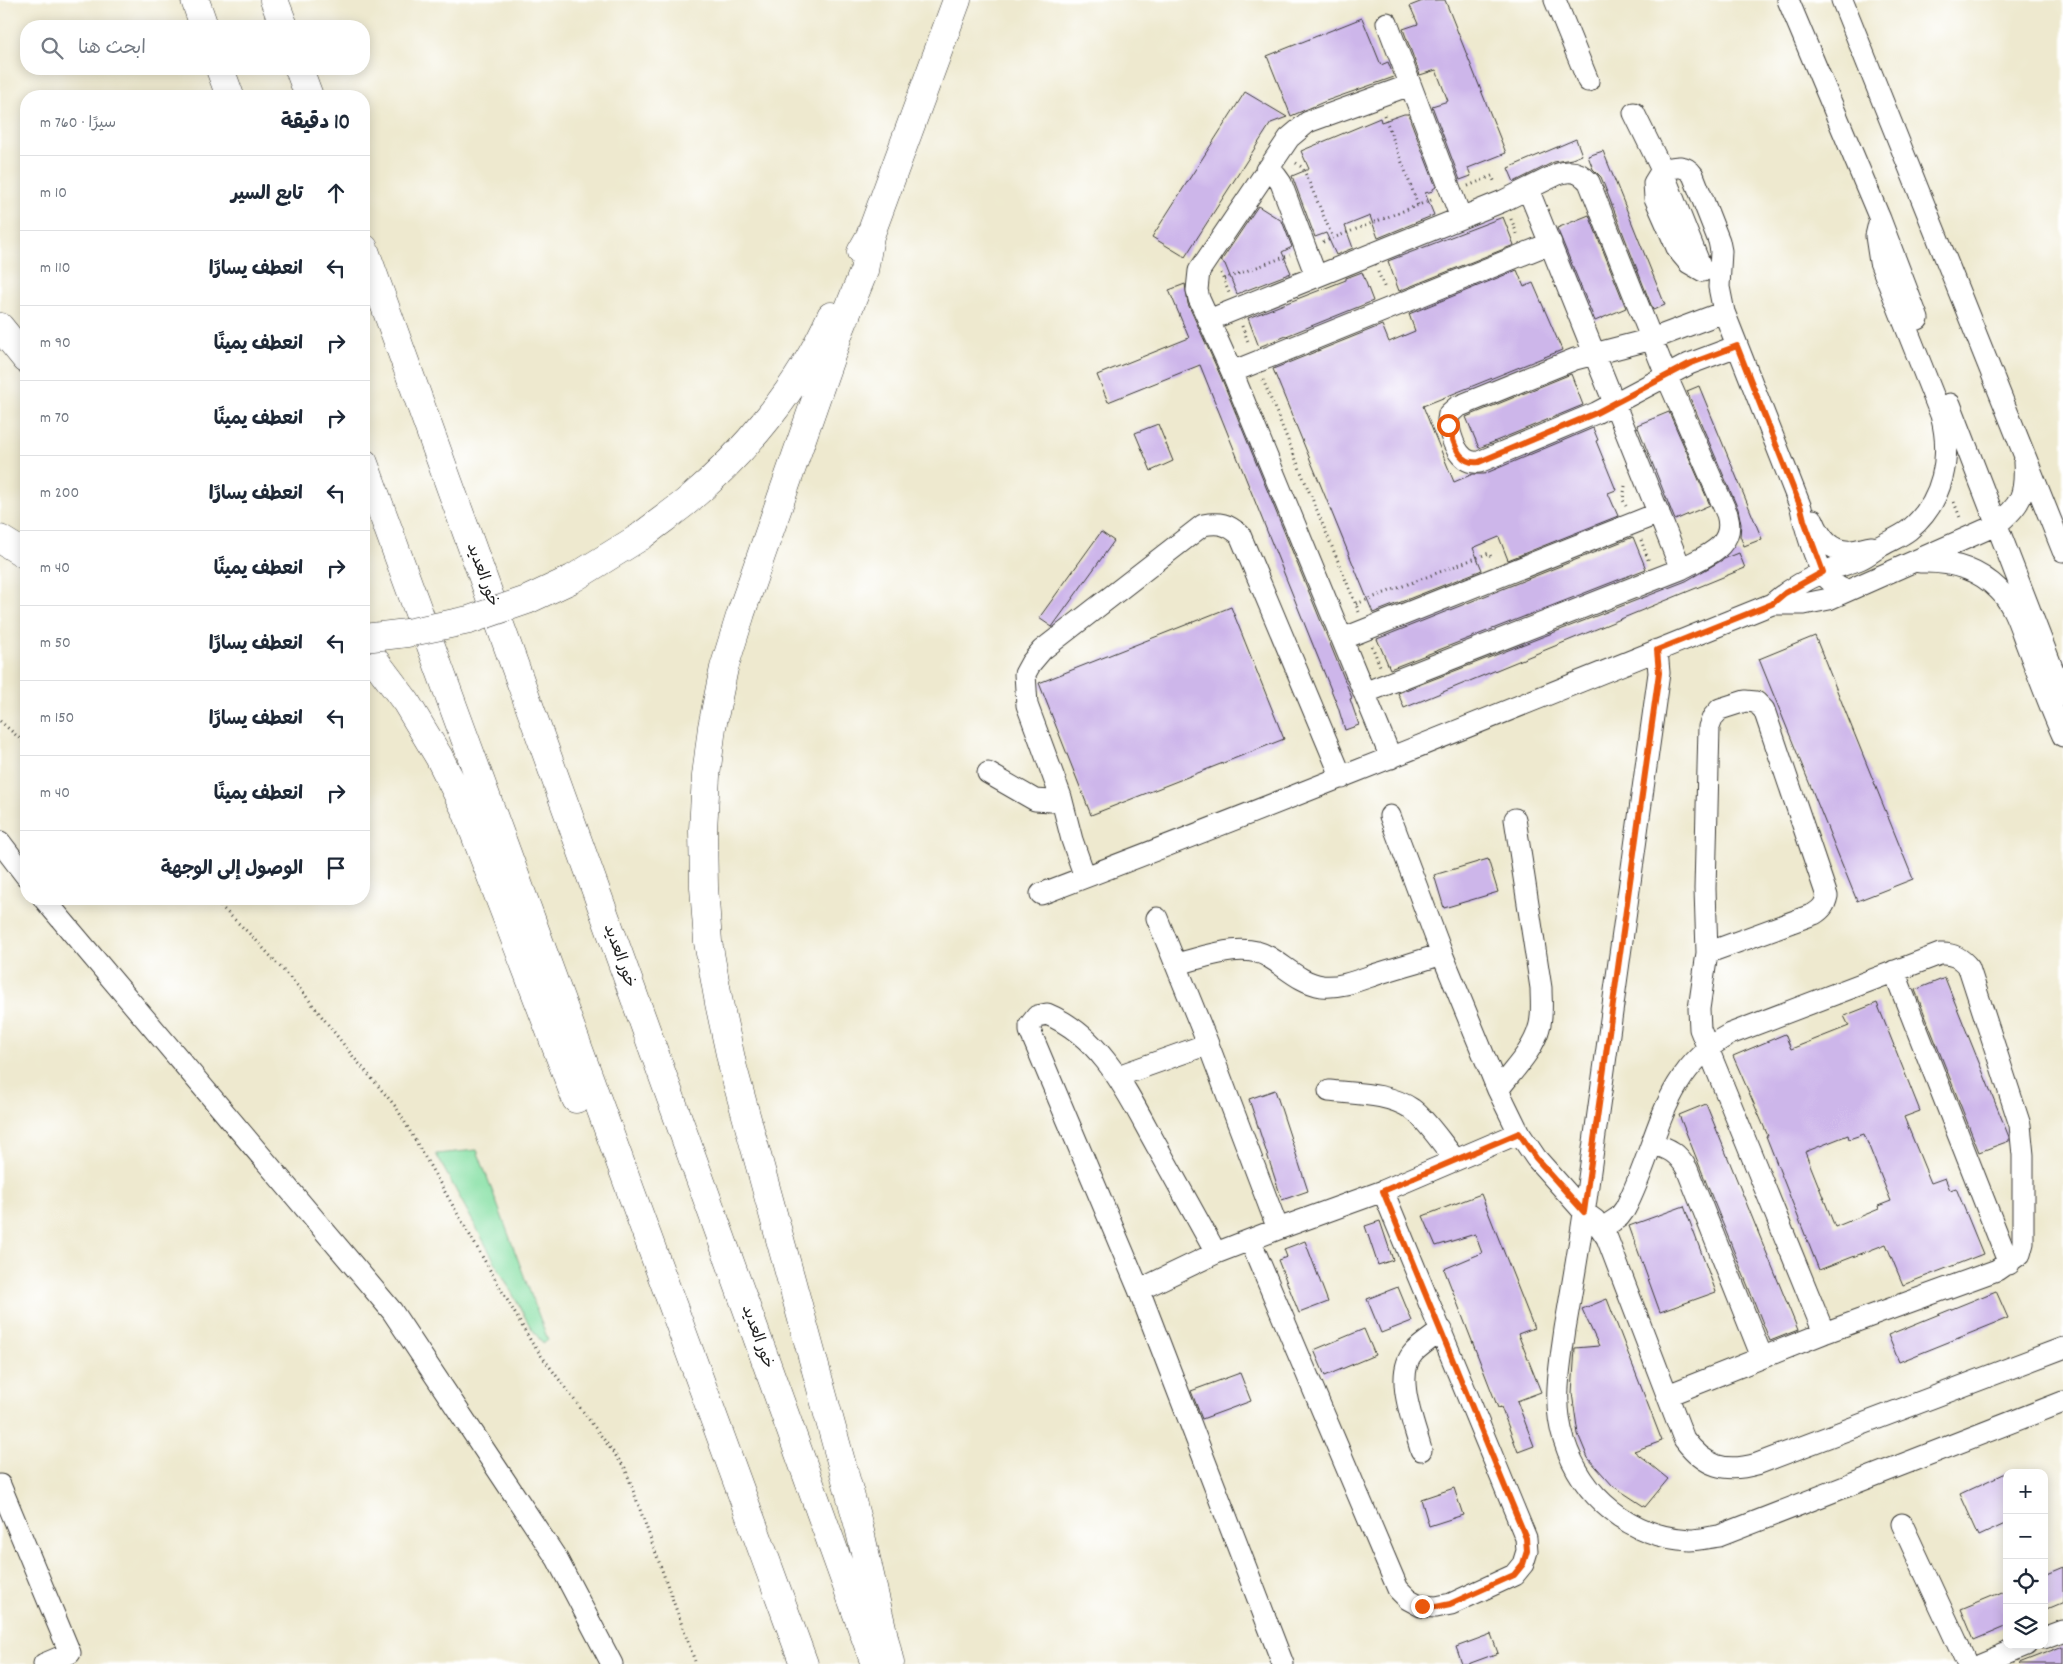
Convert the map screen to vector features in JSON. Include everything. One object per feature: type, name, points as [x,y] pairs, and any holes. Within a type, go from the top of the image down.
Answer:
[{"type":"highway","points":[[195,0],[202,20]]},
{"type":"highway","points":[[274,0],[282,20]]},
{"type":"highway","points":[[370,637],[407,633],[469,620],[527,600],[572,579],[640,537],[686,502],[734,457],[772,413],[801,370],[826,327],[853,265],[870,236],[957,0]]},
{"type":"highway","points":[[222,75],[228,90]]},
{"type":"highway","points":[[301,75],[307,90]]},
{"type":"highway","points":[[870,236],[864,271],[840,330],[724,668],[710,736],[703,839],[708,942],[718,1003],[859,1527],[890,1664]]},
{"type":"highway","name":"خور العديد","points":[[370,265],[875,1664]]},
{"type":"highway","points":[[0,328],[20,352]]},
{"type":"highway","points":[[370,479],[648,1243],[804,1664]]},
{"type":"highway","points":[[0,538],[20,551]]},
{"type":"highway","points":[[370,654],[406,702],[438,757],[466,811],[581,1112],[648,1243]]},
{"type":"street","points":[[1555,0],[1588,81]]},
{"type":"street","points":[[1788,0],[1880,219],[2063,696]]},
{"type":"street","points":[[1842,0],[2063,551]]},
{"type":"street","points":[[1387,24],[1461,218]]},
{"type":"street","points":[[1391,758],[1197,290],[1198,271],[1278,152],[1295,131],[1308,122],[1410,85]]},
{"type":"street","points":[[1634,113],[1662,170]]},
{"type":"street","points":[[1724,312],[1711,291],[1703,271],[1689,263],[1678,250],[1655,198],[1653,191],[1654,183],[1662,170],[1682,166],[1693,175],[1719,241],[1721,251],[1719,287],[1724,312],[1801,508],[1823,572],[1834,585],[1846,591]]},
{"type":"street","points":[[1266,170],[1276,176],[1281,182],[1316,276]]},
{"type":"street","points":[[1209,320],[1503,201],[1565,171],[1578,173],[1589,182],[1666,376],[1729,522],[1729,530],[1723,544],[1681,569],[1364,693]]},
{"type":"street","points":[[1528,189],[1681,569]]},
{"type":"street","points":[[1041,894],[1342,778],[1564,686],[1772,604],[1785,593],[1823,572],[1862,559],[1880,546],[1909,530],[1922,516],[1938,491],[1945,468],[1946,432],[1877,253],[1876,236],[1880,219]]},
{"type":"street","points":[[1232,372],[1551,244]]},
{"type":"street","points":[[1724,312],[1652,339],[1575,359],[1452,410],[1449,414],[1448,425],[1459,455],[1468,462],[1479,462],[1614,404],[1689,364],[1737,346]]},
{"type":"street","points":[[1772,604],[1817,602],[1996,525],[2018,505],[2025,480],[2023,451]]},
{"type":"street","points":[[1801,508],[1812,518],[1820,536],[1828,544],[1839,549],[1852,551],[1860,548],[1880,546]]},
{"type":"street","points":[[1342,639],[1658,513]]},
{"type":"street","points":[[1085,877],[1072,840],[1061,797],[1027,704],[1025,674],[1031,662],[1042,650],[1203,525],[1223,524],[1233,528],[1240,535],[1342,778]]},
{"type":"street","points":[[1912,562],[1937,561],[1952,564],[1986,579],[1998,589],[2014,612],[2063,736]]},
{"type":"street","points":[[1657,650],[1659,673],[1584,1212],[1557,1382],[1558,1412],[1563,1439],[1574,1465],[1589,1488],[1609,1510],[1634,1527],[1690,1540],[1719,1536],[2063,1402]]},
{"type":"street","points":[[1707,953],[1814,914],[1826,904],[1828,896],[1764,710],[1756,702],[1751,701],[1720,708],[1713,717],[1709,727],[1705,889],[1707,953],[1699,1019],[1706,1049],[1824,1333]]},
{"type":"street","points":[[988,773],[1035,800],[1051,801],[1061,797]]},
{"type":"street","points":[[1390,816],[1442,954],[1498,1090],[1519,1133],[1536,1158],[1601,1229],[1611,1247],[1684,1439],[1694,1453],[1708,1463],[1724,1468],[1741,1468],[2063,1348]]},
{"type":"street","points":[[1498,1090],[1532,1046],[1540,1027],[1542,1006],[1541,988],[1515,819]]},
{"type":"street","points":[[0,842],[20,868]]},
{"type":"street","points":[[49,905],[392,1311],[557,1560],[612,1664]]},
{"type":"street","points":[[1157,918],[1208,1044],[1278,1229]]},
{"type":"street","points":[[1176,964],[1228,952],[1252,951],[1267,956],[1311,983],[1320,986],[1339,986],[1442,954]]},
{"type":"street","points":[[1601,1229],[1615,1221],[1626,1209],[1677,1083],[1706,1049],[1730,1034],[1940,954],[1948,953],[1964,961],[1969,968],[2020,1124],[2022,1139],[2023,1243],[2020,1254],[2009,1264],[1997,1270],[1824,1333],[1668,1394]]},
{"type":"street","points":[[1894,971],[2009,1264]]},
{"type":"street","points":[[1216,1254],[1118,1076],[1096,1049],[1065,1023],[1047,1014],[1042,1014],[1033,1020],[1030,1031],[1139,1290],[1283,1664]]},
{"type":"street","points":[[1118,1076],[1208,1044]]},
{"type":"street","points":[[1329,1091],[1387,1098],[1413,1109],[1455,1159]]},
{"type":"street","points":[[1139,1290],[1216,1254],[1278,1229],[1383,1191],[1519,1133]]},
{"type":"street","points":[[1652,1144],[1667,1148],[1676,1153],[1687,1169],[1762,1357]]},
{"type":"street","points":[[1250,1240],[1398,1589],[1408,1599],[1422,1606],[1436,1607],[1450,1604],[1514,1575],[1523,1564],[1527,1551],[1526,1538],[1442,1330],[1383,1191]]},
{"type":"street","points":[[1421,1450],[1404,1383],[1405,1368],[1413,1353],[1442,1330]]},
{"type":"street","points":[[0,1484],[70,1653],[44,1664]]},
{"type":"street","points":[[1902,1524],[1967,1664]]},
{"type":"street","points":[[2048,1636],[2063,1630]]},
{"type":"street","points":[[1980,1664],[2016,1649]]},
{"type":"path","points":[[1383,115],[1418,205]]},
{"type":"path","points":[[1278,152],[1303,168],[1333,238]]},
{"type":"path","points":[[1224,280],[1492,176],[1525,253]]},
{"type":"path","points":[[1205,260],[1218,268],[1224,280],[1387,684]]},
{"type":"path","points":[[1623,480],[1626,489],[1624,500],[1655,579]]},
{"type":"path","points":[[1356,604],[1489,553],[1499,576]]},
{"type":"path","points":[[0,721],[20,739]]},
{"type":"path","points":[[218,905],[255,939],[302,991],[396,1108],[532,1343],[625,1468],[696,1664]]},
{"type":"green space","points":[[477,1150],[548,1340],[543,1344],[530,1326],[436,1154]]},
{"type":"building","points":[[1425,0],[1445,0],[1506,153],[1468,168],[1471,176],[1460,180],[1432,106],[1448,101],[1436,70],[1420,75],[1403,29],[1418,24],[1410,6]]},
{"type":"building","points":[[1362,18],[1381,65],[1388,62],[1394,77],[1326,101],[1291,116],[1267,56]]},
{"type":"building","points":[[1245,92],[1287,117],[1271,123],[1185,257],[1152,237]]},
{"type":"building","points":[[1408,114],[1436,187],[1433,191],[1425,193],[1434,215],[1378,238],[1370,216],[1345,226],[1353,248],[1336,255],[1326,233],[1315,237],[1292,176],[1309,169],[1301,151],[1380,118],[1381,122]]},
{"type":"building","points":[[1576,139],[1582,155],[1554,162],[1514,182],[1508,168]]},
{"type":"building","points":[[1603,151],[1665,305],[1653,310],[1601,177],[1593,169],[1588,156]]},
{"type":"building","points":[[1258,206],[1282,221],[1292,247],[1282,252],[1291,273],[1237,294],[1225,264],[1221,261]]},
{"type":"building","points":[[1589,215],[1626,308],[1595,321],[1557,228]]},
{"type":"building","points":[[1503,217],[1514,245],[1399,291],[1388,261]]},
{"type":"building","points":[[1517,270],[1524,287],[1533,283],[1562,350],[1423,406],[1435,436],[1454,482],[1473,474],[1484,474],[1593,428],[1598,440],[1596,441],[1616,490],[1608,493],[1618,516],[1508,560],[1499,537],[1473,548],[1482,570],[1373,613],[1273,369],[1382,325],[1389,342],[1415,331],[1409,314]]},
{"type":"building","points":[[1362,272],[1373,301],[1259,347],[1248,318]]},
{"type":"building","points":[[1185,284],[1188,304],[1221,377],[1352,698],[1350,699],[1359,725],[1345,730],[1338,707],[1200,365],[1108,402],[1097,375],[1189,338],[1169,290]]},
{"type":"building","points":[[1571,374],[1583,405],[1479,448],[1466,417]]},
{"type":"building","points":[[1699,386],[1762,539],[1744,546],[1740,536],[1741,524],[1738,509],[1687,391]]},
{"type":"building","points":[[1669,412],[1710,505],[1675,520],[1637,425]]},
{"type":"building","points":[[1158,424],[1173,461],[1151,471],[1135,433]]},
{"type":"building","points":[[1101,532],[1114,541],[1052,627],[1039,618]]},
{"type":"building","points":[[1633,537],[1646,569],[1390,669],[1377,639]]},
{"type":"building","points":[[1739,553],[1745,568],[1404,708],[1398,693],[1686,581],[1724,559]]},
{"type":"building","points":[[1231,607],[1284,739],[1091,815],[1039,683]]},
{"type":"building","points":[[1815,636],[1913,879],[1857,901],[1759,659]]},
{"type":"building","points":[[1488,859],[1498,892],[1444,908],[1434,875]]},
{"type":"building","points":[[1945,978],[2009,1137],[2009,1141],[1979,1152],[1915,990]]},
{"type":"building","points":[[1877,1003],[1920,1111],[1904,1117],[1931,1183],[1945,1178],[1950,1190],[1956,1188],[1983,1254],[1903,1285],[1886,1244],[1819,1270],[1766,1136],[1768,1136],[1733,1056],[1785,1034],[1791,1049],[1849,1026],[1844,1016]],"holes":[[[1864,1134],[1891,1201],[1878,1206],[1879,1209],[1835,1227],[1805,1152],[1848,1135],[1849,1139]]]},
{"type":"building","points":[[1275,1090],[1308,1191],[1282,1200],[1249,1099]]},
{"type":"building","points":[[1706,1104],[1798,1330],[1770,1341],[1679,1115]]},
{"type":"building","points":[[1481,1194],[1534,1328],[1518,1334],[1541,1392],[1517,1401],[1534,1446],[1518,1452],[1501,1407],[1498,1408],[1444,1269],[1482,1253],[1475,1234],[1436,1246],[1423,1216]]},
{"type":"building","points":[[1684,1206],[1716,1292],[1660,1312],[1629,1226]]},
{"type":"building","points":[[1380,1221],[1393,1260],[1378,1265],[1365,1226]]},
{"type":"building","points":[[1305,1241],[1328,1302],[1299,1313],[1278,1260],[1287,1257],[1284,1249]]},
{"type":"building","points":[[1398,1287],[1412,1321],[1381,1333],[1367,1299]]},
{"type":"building","points":[[1996,1291],[2008,1318],[1899,1362],[1888,1335]]},
{"type":"building","points":[[1607,1299],[1662,1441],[1634,1451],[1668,1479],[1645,1507],[1613,1486],[1588,1458],[1578,1434],[1572,1393],[1575,1348],[1599,1346],[1582,1309]]},
{"type":"building","points":[[1364,1329],[1375,1355],[1325,1376],[1314,1350]]},
{"type":"building","points":[[1240,1373],[1251,1401],[1202,1419],[1191,1391]]},
{"type":"building","points":[[2003,1474],[2003,1525],[1979,1536],[1960,1494]]},
{"type":"building","points":[[1454,1488],[1463,1515],[1429,1526],[1421,1499]]},
{"type":"building","points":[[2063,1567],[2063,1603],[2048,1609],[2048,1604],[2048,1573]]},
{"type":"building","points":[[2003,1592],[2003,1628],[1974,1640],[1961,1609]]},
{"type":"building","points":[[1491,1634],[1498,1653],[1468,1664],[1462,1664],[1456,1647]]},
{"type":"building","points":[[2063,1646],[2063,1664],[2019,1663]]},
{"type":"route","points":[[1422,1606],[1436,1607],[1450,1604],[1514,1575],[1523,1564],[1527,1551],[1526,1538],[1442,1330],[1383,1191],[1519,1133],[1529,1150],[1584,1212],[1659,673],[1657,650],[1772,604],[1785,593],[1823,572],[1801,508],[1737,346],[1689,364],[1596,413],[1479,462],[1468,462],[1459,455],[1448,425]]}]
